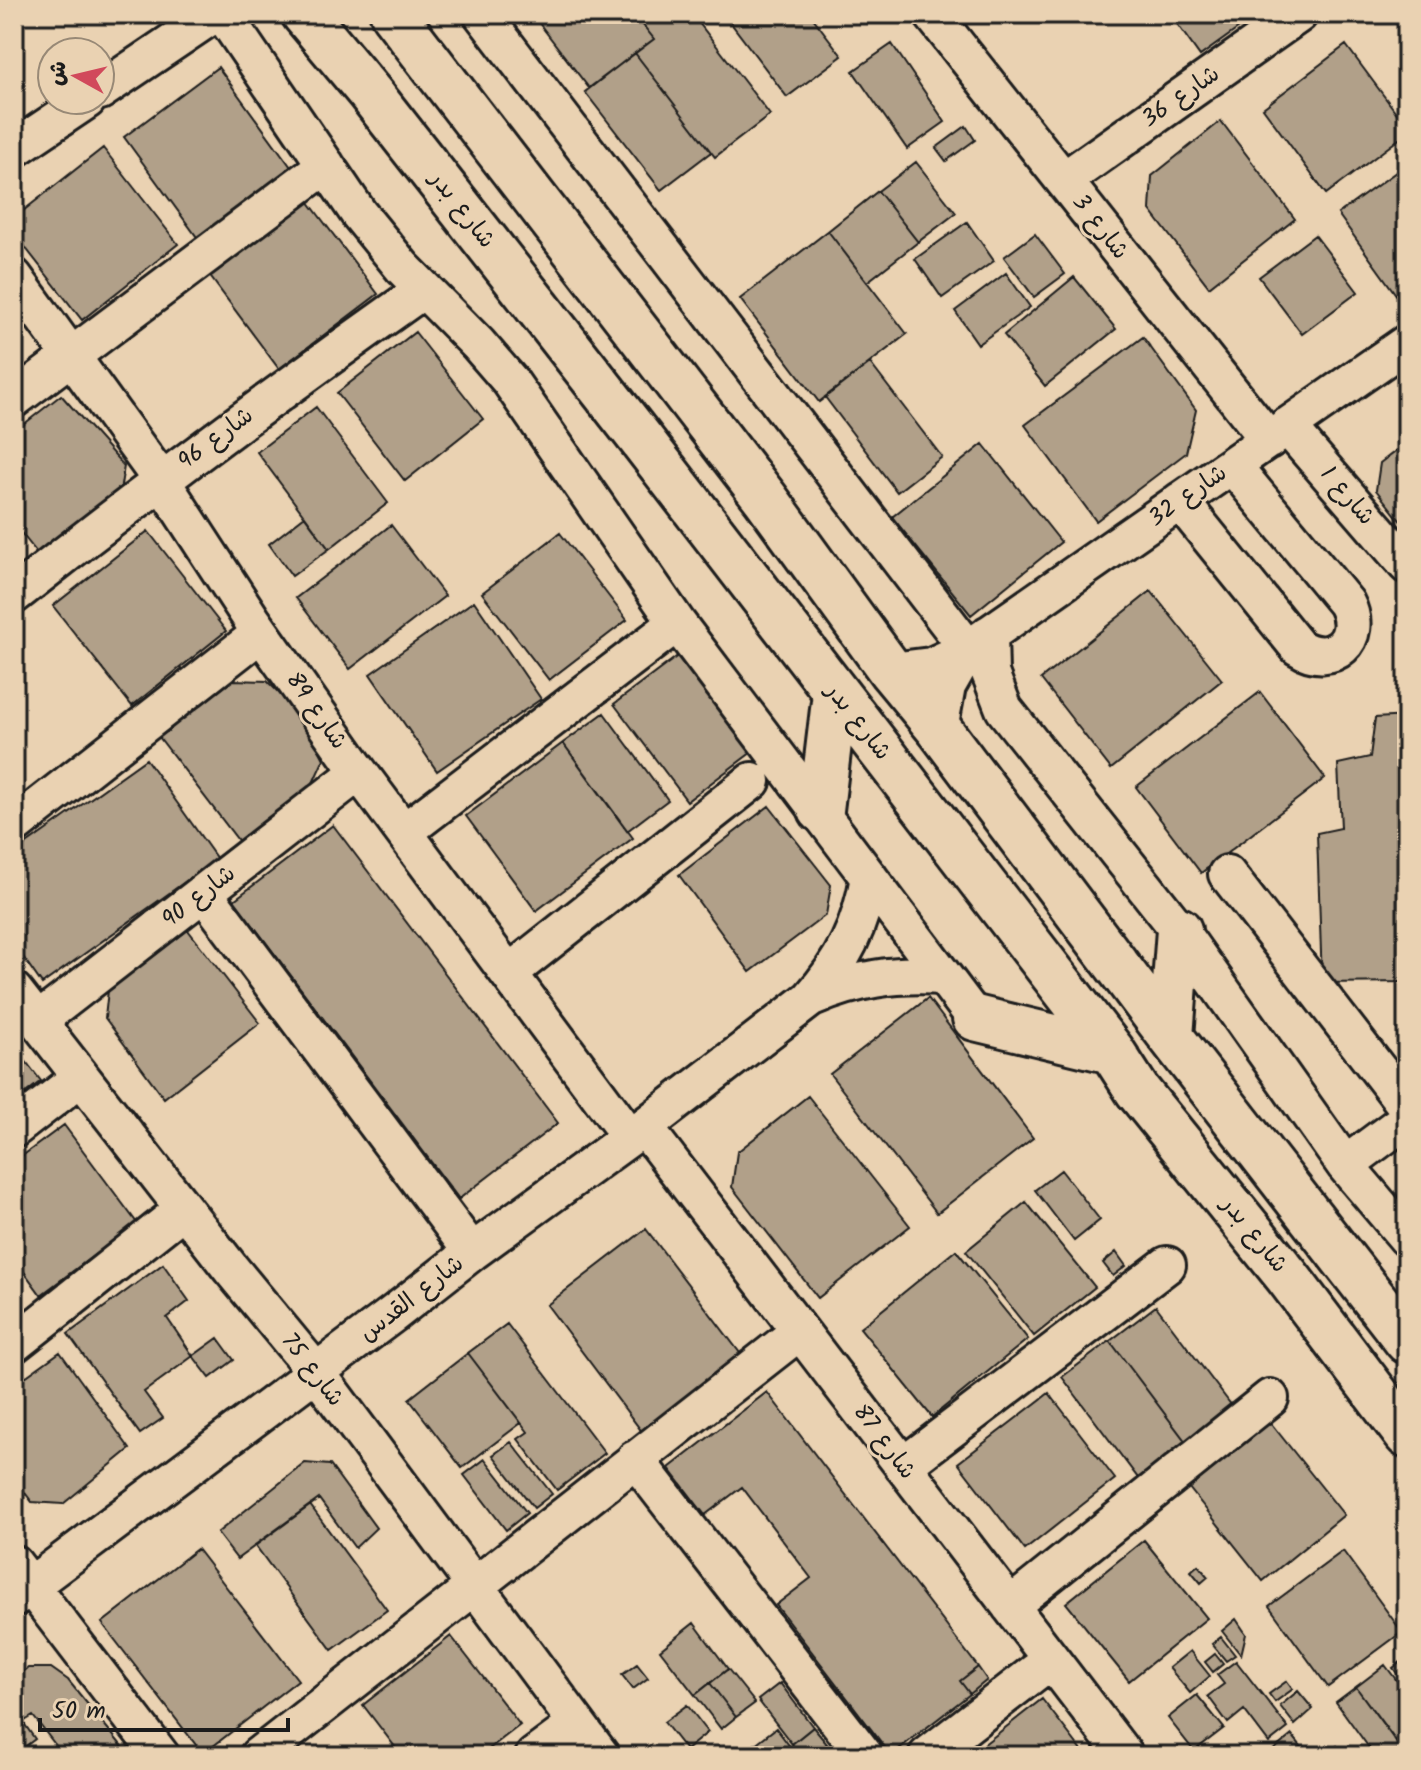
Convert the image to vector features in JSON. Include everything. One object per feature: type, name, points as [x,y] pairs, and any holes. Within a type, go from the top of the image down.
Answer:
[{"type":"main road","name":"شارع بدر","points":[[304,14],[370,93],[1112,1051],[1137,1090],[1287,1276],[1407,1435]]},
{"type":"main road","points":[[393,14],[766,499],[891,671],[939,729],[1171,1037],[1407,1341]]},
{"type":"main road","points":[[821,810],[835,693]]},
{"type":"main road","points":[[1171,1037],[1179,930]]},
{"type":"main road","points":[[975,1018],[1112,1051]]},
{"type":"street","points":[[116,80],[214,14]]},
{"type":"street","points":[[223,14],[359,214],[423,290],[478,344],[510,381],[677,623],[975,1018]]},
{"type":"street","points":[[482,14],[979,642],[1004,709],[1179,930],[1345,1165],[1407,1238]]},
{"type":"street","name":"شارع 3","points":[[932,14],[1064,180],[1278,433]]},
{"type":"street","name":"شارع 36","points":[[1064,180],[1299,14]]},
{"type":"street","points":[[14,149],[63,116]]},
{"type":"street","points":[[14,399],[326,165]]},
{"type":"street","name":"شارع 89","points":[[14,277],[161,480],[261,633],[359,772],[509,973],[637,1132]]},
{"type":"street","name":"شارع 96","points":[[14,595],[301,375],[423,290]]},
{"type":"street","name":"شارع 32","points":[[891,671],[931,666],[979,642],[1407,343]]},
{"type":"street","name":"شارع 1","points":[[1278,433],[1407,565]]},
{"type":"street","points":[[1180,501],[1298,647],[1317,655],[1328,655],[1338,650],[1346,643],[1353,623],[1346,603],[1232,465]]},
{"type":"street","points":[[404,832],[677,623]]},
{"type":"street","points":[[14,826],[261,633]]},
{"type":"street","name":"شارع 32","points":[[939,729],[947,686],[979,642]]},
{"type":"street","name":"شارع 90","points":[[38,1021],[359,772]]},
{"type":"street","points":[[509,973],[752,781]]},
{"type":"street","points":[[1227,874],[1407,1107]]},
{"type":"street","name":"شارع القدس","points":[[20,1583],[316,1372],[810,999],[846,953],[858,927],[869,877]]},
{"type":"street","points":[[204,893],[472,1252]]},
{"type":"street","name":"شارع القدس","points":[[810,999],[835,987],[887,975],[942,976]]},
{"type":"street","name":"شارع 75","points":[[14,991],[316,1372],[601,1756]]},
{"type":"street","points":[[14,1129],[81,1077]]},
{"type":"street","points":[[1345,1165],[1407,1119]]},
{"type":"street","name":"شارع 87","points":[[637,1132],[800,1331],[1125,1756]]},
{"type":"street","points":[[14,1344],[184,1209]]},
{"type":"street","points":[[903,1466],[1167,1265]]},
{"type":"street","points":[[258,1756],[800,1331]]},
{"type":"street","points":[[1010,1606],[1270,1398]]},
{"type":"street","points":[[635,1459],[865,1756]]},
{"type":"street","points":[[20,1583],[161,1756]]},
{"type":"street","points":[[927,1756],[1051,1660]]},
{"type":"street","points":[[534,1756],[577,1724]]},
{"type":"building","points":[[532,14],[634,14],[654,39],[589,88]]},
{"type":"building","points":[[647,14],[692,14],[770,115],[715,157],[635,53],[654,39],[639,20]]},
{"type":"building","points":[[724,14],[810,14],[842,56],[787,97]]},
{"type":"building","points":[[998,14],[1020,14],[1006,24]]},
{"type":"building","points":[[1170,14],[1254,14],[1253,18],[1200,56]]},
{"type":"building","points":[[892,44],[945,122],[907,149],[853,71]]},
{"type":"building","points":[[1346,45],[1407,127],[1407,133],[1326,194],[1263,108]]},
{"type":"building","points":[[635,53],[711,152],[661,190],[585,92]]},
{"type":"building","points":[[218,67],[296,174],[202,244],[124,137]]},
{"type":"building","points":[[1221,121],[1295,219],[1209,287],[1150,210],[1152,176]]},
{"type":"building","points":[[966,126],[975,140],[946,161],[936,148]]},
{"type":"building","points":[[103,148],[178,244],[82,320],[14,233],[14,218]]},
{"type":"building","points":[[916,162],[956,213],[918,242],[878,191]]},
{"type":"building","points":[[1407,164],[1407,310],[1338,214]]},
{"type":"building","points":[[878,191],[918,242],[867,282],[828,231]]},
{"type":"building","points":[[305,197],[378,294],[279,369],[206,271]]},
{"type":"building","points":[[967,222],[994,261],[942,298],[915,259]]},
{"type":"building","points":[[828,231],[907,334],[819,402],[740,299]]},
{"type":"building","points":[[1035,234],[1065,274],[1034,297],[1004,257]]},
{"type":"building","points":[[1315,235],[1358,292],[1302,334],[1259,277]]},
{"type":"building","points":[[1006,273],[1030,307],[978,344],[955,311]]},
{"type":"building","points":[[1074,277],[1116,329],[1045,386],[1004,335]]},
{"type":"building","points":[[415,332],[483,419],[405,481],[337,393]]},
{"type":"building","points":[[1143,337],[1196,410],[1186,453],[1096,521],[1025,425]]},
{"type":"building","points":[[870,363],[942,457],[897,492],[825,397]]},
{"type":"building","points":[[61,395],[124,466],[117,511],[42,559],[14,524],[14,432]]},
{"type":"building","points":[[316,407],[388,503],[329,549],[257,452]]},
{"type":"building","points":[[1407,442],[1407,521],[1403,524],[1376,490],[1380,463]]},
{"type":"building","points":[[983,444],[1061,542],[971,615],[892,517]]},
{"type":"building","points":[[305,516],[329,549],[292,576],[269,544]]},
{"type":"building","points":[[391,525],[445,596],[350,669],[296,598]]},
{"type":"building","points":[[148,531],[226,631],[132,706],[53,606]]},
{"type":"building","points":[[560,533],[627,620],[549,680],[482,593]]},
{"type":"building","points":[[1151,591],[1222,680],[1111,769],[1041,679]]},
{"type":"building","points":[[474,601],[541,699],[437,771],[370,674]]},
{"type":"building","points":[[679,655],[752,752],[687,801],[614,704]]},
{"type":"building","points":[[233,680],[267,681],[302,716],[324,759],[308,794],[244,848],[159,737]]},
{"type":"building","points":[[1260,692],[1325,778],[1201,873],[1136,787]]},
{"type":"building","points":[[604,713],[668,800],[627,831],[563,743]]},
{"type":"building","points":[[1407,716],[1407,982],[1322,983],[1317,833],[1341,828],[1338,764],[1370,757],[1375,718]]},
{"type":"building","points":[[563,743],[633,838],[536,911],[466,816]]},
{"type":"building","points":[[146,759],[217,859],[42,984],[14,944],[14,853]]},
{"type":"building","points":[[769,806],[831,885],[826,915],[750,972],[679,875]]},
{"type":"building","points":[[333,825],[558,1123],[459,1199],[234,900]]},
{"type":"building","points":[[188,930],[260,1023],[164,1098],[105,1018],[108,990]]},
{"type":"building","points":[[928,998],[1033,1138],[937,1213],[830,1074]]},
{"type":"building","points":[[14,1046],[41,1081],[14,1102]]},
{"type":"building","points":[[808,1096],[910,1226],[818,1298],[732,1187],[737,1152]]},
{"type":"building","points":[[64,1125],[137,1223],[41,1295],[14,1258],[14,1162]]},
{"type":"building","points":[[1061,1170],[1100,1220],[1074,1241],[1035,1190]]},
{"type":"building","points":[[1026,1202],[1095,1287],[1034,1336],[966,1251]]},
{"type":"building","points":[[646,1229],[743,1357],[643,1433],[547,1305]]},
{"type":"building","points":[[956,1250],[1028,1339],[932,1417],[860,1328]]},
{"type":"building","points":[[1116,1252],[1126,1266],[1113,1276],[1103,1263]]},
{"type":"building","points":[[163,1264],[189,1301],[167,1318],[193,1356],[144,1392],[163,1418],[140,1434],[68,1334]]},
{"type":"building","points":[[14,1285],[25,1300],[14,1309]]},
{"type":"building","points":[[1156,1306],[1232,1406],[1186,1442],[1110,1341]]},
{"type":"building","points":[[507,1324],[605,1453],[557,1490],[518,1439],[528,1432],[468,1353]]},
{"type":"building","points":[[218,1338],[234,1360],[210,1378],[193,1356]]},
{"type":"building","points":[[1110,1341],[1186,1442],[1138,1478],[1062,1377]]},
{"type":"building","points":[[60,1352],[130,1449],[63,1504],[32,1502],[14,1478],[14,1385]]},
{"type":"building","points":[[468,1353],[521,1423],[462,1468],[409,1399]]},
{"type":"building","points":[[767,1392],[978,1667],[960,1681],[970,1694],[891,1755],[776,1605],[811,1578],[742,1487],[705,1515],[669,1468]]},
{"type":"building","points":[[1049,1393],[1115,1479],[1025,1550],[958,1463]]},
{"type":"building","points":[[1270,1422],[1344,1515],[1263,1581],[1189,1488]]},
{"type":"building","points":[[511,1442],[552,1494],[534,1508],[493,1455]]},
{"type":"building","points":[[485,1459],[527,1513],[506,1530],[464,1475]]},
{"type":"building","points":[[305,1463],[330,1465],[376,1528],[355,1548],[319,1499],[237,1559],[217,1533]]},
{"type":"building","points":[[310,1505],[387,1610],[332,1650],[255,1545]]},
{"type":"building","points":[[1144,1540],[1207,1618],[1129,1681],[1066,1603]]},
{"type":"building","points":[[197,1549],[298,1680],[203,1754],[102,1623]]},
{"type":"building","points":[[1343,1551],[1402,1632],[1328,1687],[1269,1606]]},
{"type":"building","points":[[1198,1565],[1208,1577],[1201,1583],[1191,1571]]},
{"type":"building","points":[[1236,1619],[1246,1634],[1241,1655],[1222,1631]]},
{"type":"building","points":[[694,1623],[728,1669],[695,1695],[660,1650]]},
{"type":"building","points":[[451,1636],[520,1725],[480,1756],[402,1756],[363,1705]]},
{"type":"building","points":[[1221,1637],[1235,1655],[1226,1661],[1212,1644]]},
{"type":"building","points":[[1190,1651],[1210,1676],[1190,1693],[1169,1668]]},
{"type":"building","points":[[1215,1654],[1223,1664],[1213,1672],[1205,1662]]},
{"type":"building","points":[[1407,1657],[1407,1687],[1393,1668]]},
{"type":"building","points":[[1236,1661],[1288,1728],[1269,1743],[1244,1710],[1228,1723],[1208,1696],[1224,1684],[1217,1675]]},
{"type":"building","points":[[637,1664],[648,1678],[633,1689],[622,1675]]},
{"type":"building","points":[[1385,1665],[1407,1694],[1407,1756],[1356,1687]]},
{"type":"building","points":[[978,1667],[987,1680],[970,1694],[960,1681]]},
{"type":"building","points":[[28,1668],[51,1668],[68,1680],[130,1756],[64,1756],[33,1716],[23,1722],[35,1739],[14,1755],[14,1679]]},
{"type":"building","points":[[728,1669],[755,1703],[736,1717],[710,1683]]},
{"type":"building","points":[[1287,1681],[1293,1689],[1275,1702],[1269,1694]]},
{"type":"building","points":[[710,1683],[736,1717],[721,1729],[695,1695]]},
{"type":"building","points":[[780,1683],[813,1727],[792,1744],[758,1700]]},
{"type":"building","points":[[1356,1687],[1406,1756],[1375,1756],[1336,1702]]},
{"type":"building","points":[[1298,1691],[1313,1709],[1295,1725],[1280,1706]]},
{"type":"building","points":[[1197,1695],[1224,1728],[1194,1751],[1168,1718]]},
{"type":"building","points":[[1042,1699],[1086,1756],[969,1756]]},
{"type":"building","points":[[687,1705],[708,1732],[686,1750],[664,1722]]},
{"type":"building","points":[[813,1727],[827,1744],[812,1756],[801,1756],[792,1744]]},
{"type":"building","points":[[776,1728],[797,1756],[741,1755]]},
{"type":"building","points":[[1292,1735],[1309,1756],[1266,1756]]},
{"type":"building","points":[[1337,1746],[1345,1756],[1324,1756]]}]
